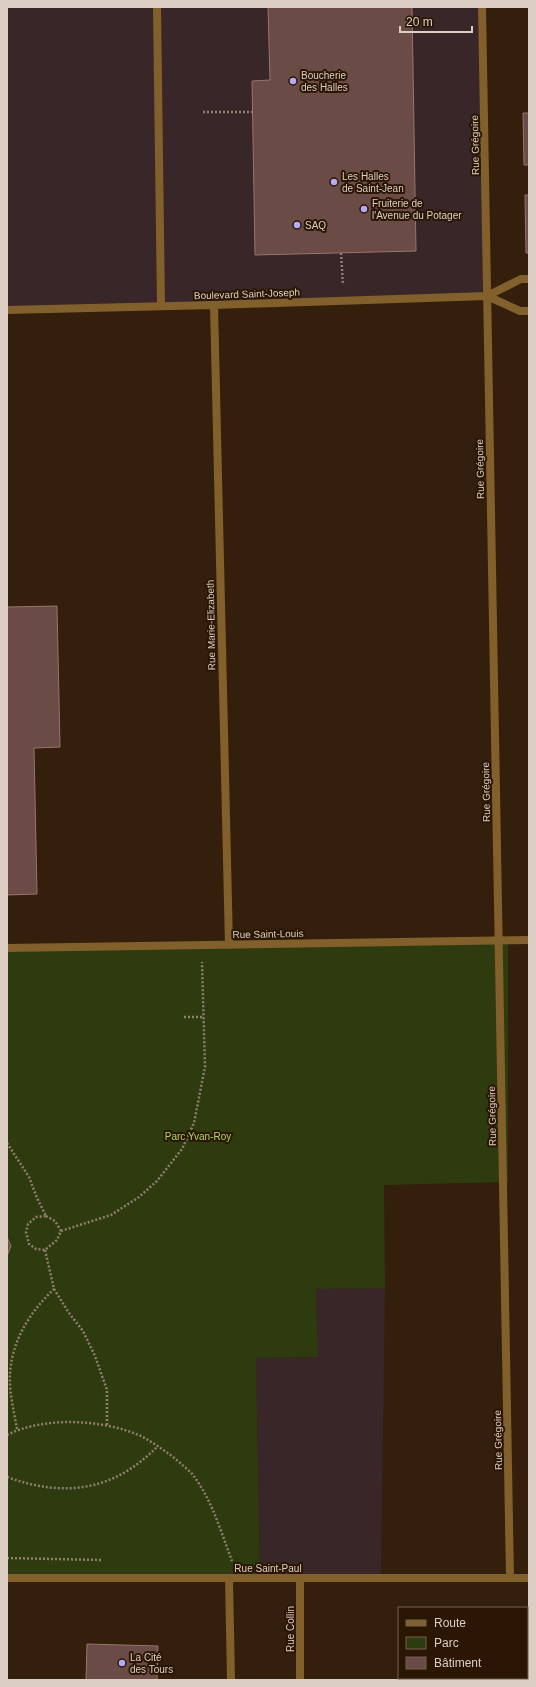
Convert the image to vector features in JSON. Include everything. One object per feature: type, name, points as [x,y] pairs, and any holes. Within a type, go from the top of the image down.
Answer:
[{"type":"street","points":[[157,7],[160,306]]},
{"type":"street","name":"Rue Grégoire","points":[[482,7],[510,1578]]},
{"type":"street","name":"Boulevard Saint-Joseph","points":[[7,310],[487,296],[521,279],[529,279]]},
{"type":"street","name":"Boulevard Saint-Joseph","points":[[487,296],[520,311],[529,311]]},
{"type":"street","name":"Rue Marie-Elizabeth","points":[[214,305],[229,945]]},
{"type":"street","name":"Rue Saint-Louis","points":[[7,948],[529,940]]},
{"type":"street","name":"Rue Saint-Paul","points":[[7,1578],[529,1578]]},
{"type":"street","points":[[229,1578],[231,1680]]},
{"type":"street","name":"Rue Collin","points":[[300,1578],[300,1680]]},
{"type":"path","points":[[203,112],[253,112]]},
{"type":"path","points":[[341,253],[344,300]]},
{"type":"path","points":[[46,1216],[36,1218],[28,1224],[26,1232],[29,1244],[36,1249],[45,1250],[57,1240],[61,1231],[111,1215],[139,1197],[157,1181],[182,1149],[194,1123],[205,1067],[202,945]]},
{"type":"path","points":[[184,1017],[204,1017]]},
{"type":"path","points":[[7,1143],[29,1176],[37,1198],[46,1216],[55,1222],[61,1231]]},
{"type":"path","points":[[45,1250],[54,1288],[69,1313],[83,1331],[95,1356],[107,1390],[107,1425]]},
{"type":"path","points":[[17,1429],[10,1375],[15,1347],[30,1316],[54,1288]]},
{"type":"path","points":[[7,1435],[17,1429],[55,1422],[107,1425],[142,1437],[158,1446],[193,1474],[208,1502],[232,1561],[250,1578]]},
{"type":"path","points":[[7,1478],[19,1482],[50,1487],[78,1489],[99,1485],[126,1472],[144,1461],[158,1446]]},
{"type":"shaded area","points":[[7,7],[482,7],[487,296],[7,309]]},
{"type":"shaded area","points":[[385,1288],[381,1578],[260,1578],[256,1358],[318,1357],[316,1289]]},
{"type":"green space","name":"Parc Yvan-Roy","points":[[508,941],[508,1182],[384,1185],[385,1288],[316,1289],[318,1357],[256,1358],[260,1578],[7,1578],[7,946]]},
{"type":"building","name":"Les Halles de Saint-Jean","points":[[268,7],[412,7],[416,251],[255,255],[252,81],[270,80]]},
{"type":"building","points":[[523,113],[529,113],[529,165],[524,165]]},
{"type":"building","points":[[525,195],[529,195],[529,253],[526,253]]},
{"type":"building","points":[[57,606],[60,747],[34,748],[37,894],[7,895],[7,607]]},
{"type":"building","points":[[7,1237],[11,1246],[7,1256]]},
{"type":"building","name":"La Cité des Tours","points":[[87,1644],[158,1646],[157,1680],[86,1680]]},
{"type":"place","name":"Boucherie des Halles","points":[[293,81]]},
{"type":"place","name":"Les Halles de Saint-Jean","points":[[334,182]]},
{"type":"place","name":"Fruiterie de l'Avenue du Potager","points":[[364,209]]},
{"type":"place","name":"SAQ","points":[[297,225]]},
{"type":"place","name":"La Cité des Tours","points":[[122,1663]]}]
